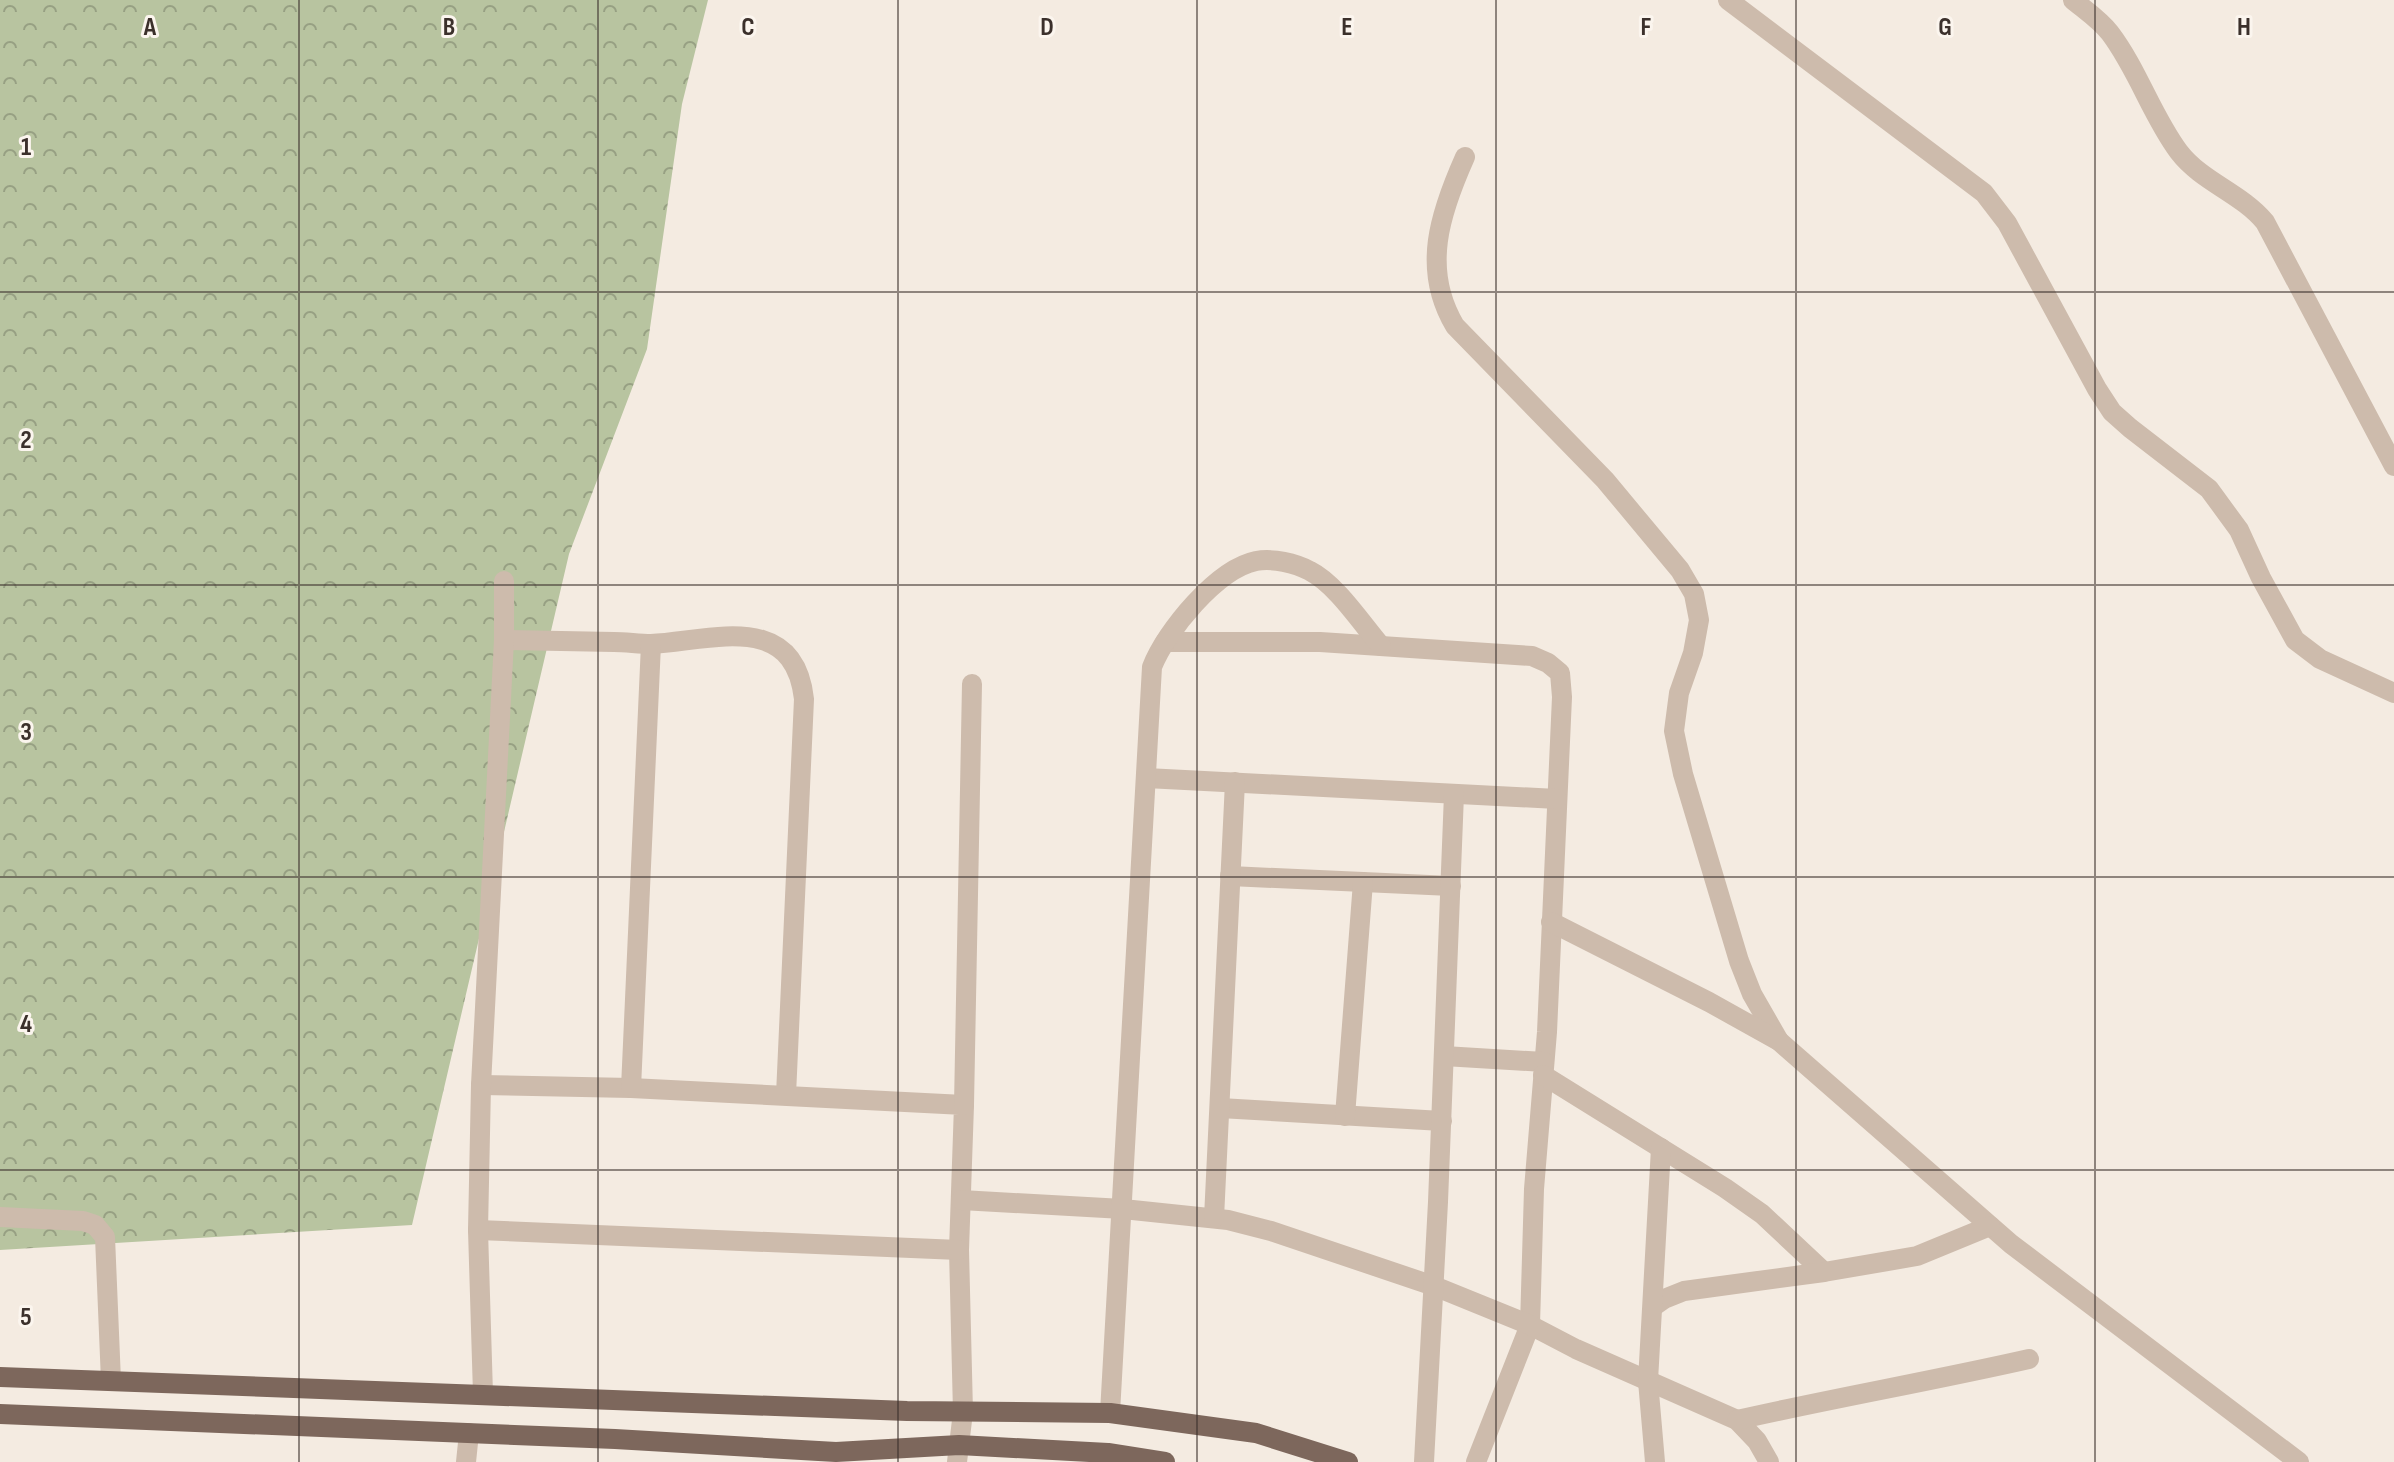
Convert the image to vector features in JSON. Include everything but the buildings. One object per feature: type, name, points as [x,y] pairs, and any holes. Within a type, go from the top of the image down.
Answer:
[{"type":"main road","points":[[0,1377],[963,1412],[1110,1413],[1256,1433],[1348,1462]]},
{"type":"main road","points":[[0,1414],[836,1452],[1108,1453],[1165,1462]]},
{"type":"street","points":[[1728,0],[1984,193],[2007,223],[2112,412],[2209,489],[2239,530],[2295,640],[2320,659],[2394,693]]},
{"type":"street","points":[[2073,0],[2108,30],[2130,62],[2178,151],[2197,172],[2256,211],[2265,222],[2394,466]]},
{"type":"street","points":[[1465,157],[1448,195],[1436,238],[1438,287],[1443,306],[1455,326],[1605,480],[1680,570],[1694,594],[1699,620],[1693,653],[1679,693],[1674,731],[1683,774],[1739,961],[1752,994],[1779,1041]]},
{"type":"street","points":[[1110,1413],[1152,667],[1165,642],[1203,595],[1228,573],[1256,561],[1280,561],[1312,571],[1335,592],[1381,646]]},
{"type":"street","points":[[483,1394],[478,1230],[481,1085],[504,640],[504,581]]},
{"type":"street","points":[[504,640],[651,644],[716,635],[742,636],[772,644],[792,660],[802,680],[804,699],[786,1095]]},
{"type":"street","points":[[1165,642],[1320,642],[1532,656],[1560,673],[1562,697],[1544,1068],[1534,1189],[1530,1325],[1476,1462]]},
{"type":"street","points":[[631,1088],[651,644]]},
{"type":"street","points":[[958,1453],[963,1412],[959,1250],[972,684]]},
{"type":"street","points":[[1146,778],[1557,799]]},
{"type":"street","points":[[1214,1218],[1235,782]]},
{"type":"street","points":[[1424,1462],[1442,1121],[1454,794]]},
{"type":"street","points":[[1230,876],[1451,886]]},
{"type":"street","points":[[1345,1116],[1363,882]]},
{"type":"street","points":[[1551,922],[1779,1041],[1990,1226],[2299,1462]]},
{"type":"street","points":[[1444,1056],[1544,1068],[1762,1214],[1824,1272]]},
{"type":"street","points":[[481,1085],[631,1088],[964,1105]]},
{"type":"street","points":[[1220,1108],[1442,1121]]},
{"type":"street","points":[[1655,1462],[1648,1381],[1661,1148]]},
{"type":"street","points":[[961,1200],[1123,1209],[1214,1218],[1271,1231],[1434,1286],[1530,1325],[1576,1349],[1737,1420],[1757,1441],[1769,1462]]},
{"type":"street","points":[[0,1217],[83,1221],[95,1225],[105,1237],[111,1381]]},
{"type":"street","points":[[1654,1306],[1684,1291],[1917,1256],[1990,1226]]},
{"type":"street","points":[[478,1230],[959,1250]]},
{"type":"street","points":[[1737,1420],[2029,1359]]},
{"type":"street","points":[[466,1462],[469,1433]]},
{"type":"green space","points":[[0,0],[708,0],[682,104],[647,349],[569,554],[412,1225],[0,1250]]}]
